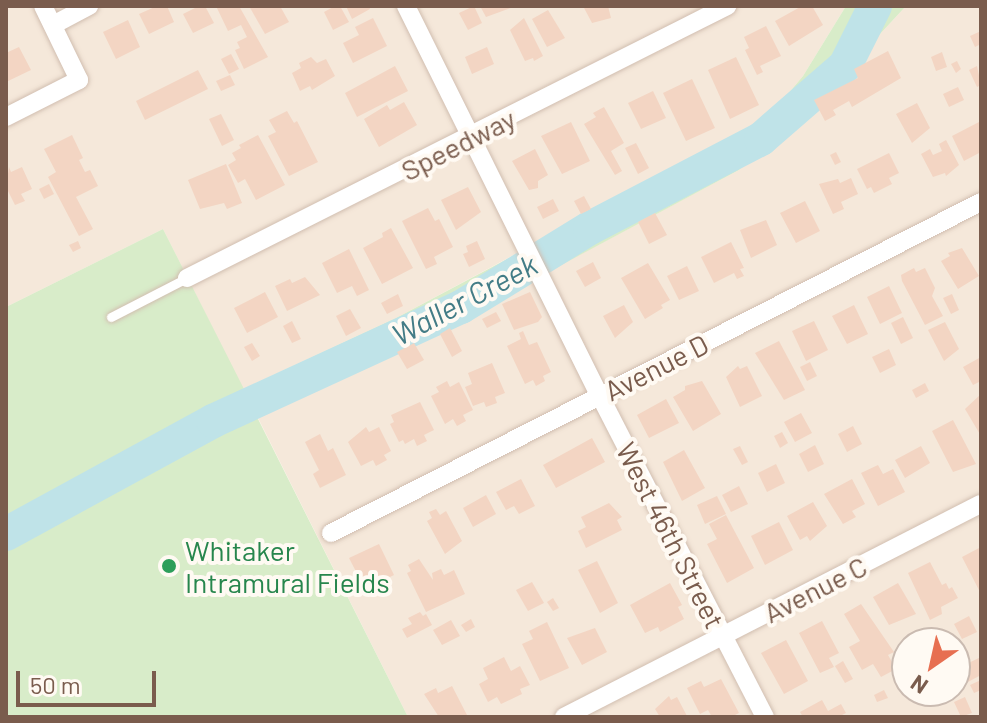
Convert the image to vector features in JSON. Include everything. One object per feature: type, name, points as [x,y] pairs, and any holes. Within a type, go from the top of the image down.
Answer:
[{"type":"street","points":[[6,117],[79,80],[43,6]]},
{"type":"street","points":[[53,25],[89,6]]},
{"type":"street","name":"West 46th Street","points":[[406,6],[539,276],[765,717]]},
{"type":"street","name":"Speedway","points":[[187,278],[473,137],[727,6]]},
{"type":"street","name":"Avenue D","points":[[331,533],[981,202]]},
{"type":"street","name":"Avenue C","points":[[564,717],[981,504]]},
{"type":"lane","points":[[111,317],[187,278]]},
{"type":"shaded area","points":[[6,6],[846,6],[803,76],[766,120],[396,318],[243,389],[163,229],[6,307]]},
{"type":"shaded area","points":[[906,6],[981,6],[981,717],[408,717],[256,414],[519,287],[739,170],[843,74]]},
{"type":"green space","points":[[846,6],[906,6],[843,74],[739,170],[552,270],[537,243],[766,120],[803,76]]},
{"type":"green space","name":"Whitaker Intramural Fields","points":[[163,229],[244,389],[396,318],[513,256],[528,282],[256,415],[408,717],[6,717],[6,307]]},
{"type":"building","points":[[157,6],[167,6],[174,22],[149,34],[139,14]]},
{"type":"building","points":[[205,6],[214,23],[193,33],[183,14]]},
{"type":"building","points":[[216,6],[239,6],[268,57],[244,69],[235,50],[240,48],[237,42],[247,37],[241,25],[228,31]]},
{"type":"building","points":[[249,6],[280,6],[289,22],[265,34]]},
{"type":"building","points":[[340,6],[349,22],[333,30],[324,12]]},
{"type":"building","points":[[346,6],[369,6],[370,9],[352,19]]},
{"type":"building","points":[[474,6],[482,23],[468,30],[459,13]]},
{"type":"building","points":[[480,6],[516,6],[486,17]]},
{"type":"building","points":[[583,6],[608,6],[611,18],[592,23]]},
{"type":"building","points":[[802,6],[812,6],[823,25],[789,46],[775,21]]},
{"type":"building","points":[[548,10],[565,38],[547,47],[532,19]]},
{"type":"building","points":[[373,18],[387,46],[353,63],[343,43],[359,35],[355,27]]},
{"type":"building","points":[[524,18],[543,56],[534,61],[533,58],[525,61],[510,30]]},
{"type":"building","points":[[128,20],[140,47],[116,59],[103,32]]},
{"type":"building","points":[[766,26],[781,56],[760,66],[763,72],[757,75],[745,50],[749,48],[744,37]]},
{"type":"building","points":[[981,31],[981,44],[975,47],[970,36]]},
{"type":"building","points":[[19,47],[31,70],[6,82],[6,53]]},
{"type":"building","points":[[487,47],[494,64],[472,74],[465,57]]},
{"type":"building","points":[[888,51],[901,78],[852,107],[849,101],[833,110],[836,115],[825,121],[814,100],[858,78],[854,69]]},
{"type":"building","points":[[942,52],[947,67],[936,71],[931,57]]},
{"type":"building","points":[[231,54],[239,69],[229,74],[221,59]]},
{"type":"building","points":[[311,57],[317,63],[326,59],[335,76],[312,90],[310,86],[300,91],[292,73],[301,68],[299,63]]},
{"type":"building","points":[[736,57],[759,105],[730,119],[708,70]]},
{"type":"building","points":[[957,61],[961,69],[956,73],[951,64]]},
{"type":"building","points":[[395,66],[408,91],[357,117],[345,93]]},
{"type":"building","points":[[977,66],[981,85],[977,87],[969,70]]},
{"type":"building","points":[[198,70],[208,89],[145,120],[136,101]]},
{"type":"building","points":[[230,75],[235,85],[221,91],[216,81]]},
{"type":"building","points":[[692,79],[715,128],[686,141],[663,93]]},
{"type":"building","points":[[958,87],[964,100],[949,107],[943,94]]},
{"type":"building","points":[[653,91],[666,118],[641,129],[628,103]]},
{"type":"building","points":[[404,102],[417,125],[379,147],[364,119],[387,105],[390,110]]},
{"type":"building","points":[[917,103],[930,128],[912,143],[896,114]]},
{"type":"building","points":[[604,107],[624,143],[611,151],[622,171],[615,175],[584,124],[596,117],[593,113]]},
{"type":"building","points":[[287,111],[294,123],[297,121],[318,162],[289,176],[268,136],[276,132],[269,120]]},
{"type":"building","points":[[221,114],[234,140],[222,146],[209,119]]},
{"type":"building","points":[[981,121],[981,152],[964,161],[952,136]]},
{"type":"building","points":[[571,122],[590,161],[562,174],[541,136]]},
{"type":"building","points":[[72,135],[83,158],[79,160],[85,172],[90,170],[98,186],[76,197],[93,229],[79,236],[48,177],[56,172],[44,149]]},
{"type":"building","points":[[258,135],[285,185],[256,200],[245,179],[238,183],[228,165],[236,160],[232,153],[241,148],[239,145]]},
{"type":"building","points":[[946,140],[959,165],[946,176],[945,173],[933,177],[921,154],[930,149],[933,155],[942,151],[939,144]]},
{"type":"building","points":[[636,143],[649,168],[638,174],[625,148]]},
{"type":"building","points":[[535,149],[548,175],[538,181],[538,188],[529,190],[512,161]]},
{"type":"building","points":[[836,152],[841,162],[835,165],[830,155]]},
{"type":"building","points":[[889,153],[899,173],[889,178],[892,184],[874,193],[871,187],[867,189],[857,169]]},
{"type":"building","points":[[226,164],[242,203],[227,209],[224,203],[200,209],[188,180]]},
{"type":"building","points":[[9,167],[11,172],[22,167],[32,189],[21,194],[25,201],[15,205],[6,187]]},
{"type":"building","points":[[851,178],[858,194],[841,202],[844,209],[833,214],[819,184],[838,179],[840,183]]},
{"type":"building","points":[[49,184],[54,194],[44,199],[39,189]]},
{"type":"building","points":[[468,187],[481,212],[456,230],[441,200]]},
{"type":"building","points":[[584,196],[591,209],[581,214],[574,201]]},
{"type":"building","points":[[553,199],[559,211],[543,219],[537,207]]},
{"type":"building","points":[[805,201],[820,231],[796,243],[780,213]]},
{"type":"building","points":[[428,208],[435,221],[439,219],[453,247],[434,257],[437,264],[426,269],[402,221]]},
{"type":"building","points":[[655,213],[667,235],[649,244],[638,222]]},
{"type":"building","points":[[766,220],[777,245],[751,258],[740,230]]},
{"type":"building","points":[[391,228],[413,268],[382,284],[363,248],[383,237],[382,233]]},
{"type":"building","points":[[78,241],[81,248],[73,252],[69,245]]},
{"type":"building","points":[[477,241],[485,259],[469,267],[463,254],[468,252],[466,246]]},
{"type":"building","points":[[731,242],[744,268],[740,269],[744,276],[737,279],[734,273],[714,283],[701,257]]},
{"type":"building","points":[[962,248],[979,276],[958,289],[941,261],[950,256],[948,253]]},
{"type":"building","points":[[349,249],[369,290],[357,296],[352,286],[337,293],[322,263]]},
{"type":"building","points":[[593,262],[601,278],[585,287],[576,271]]},
{"type":"building","points":[[648,263],[670,300],[645,319],[621,278]]},
{"type":"building","points":[[687,266],[699,291],[679,300],[667,276]]},
{"type":"building","points":[[914,268],[916,272],[925,268],[935,288],[932,296],[943,316],[925,325],[902,281],[901,275]]},
{"type":"building","points":[[305,277],[320,295],[287,311],[275,286]]},
{"type":"building","points":[[889,286],[902,313],[880,324],[867,297]]},
{"type":"building","points":[[265,292],[278,317],[247,333],[234,308]]},
{"type":"building","points":[[530,292],[542,317],[538,322],[514,330],[502,304]]},
{"type":"building","points":[[398,294],[403,306],[387,314],[381,303]]},
{"type":"building","points":[[952,294],[959,310],[951,314],[943,298]]},
{"type":"building","points":[[624,305],[633,322],[615,338],[603,316]]},
{"type":"building","points":[[854,305],[868,334],[847,344],[832,316]]},
{"type":"building","points":[[350,309],[361,328],[346,336],[336,316]]},
{"type":"building","points":[[496,312],[501,321],[487,328],[482,319]]},
{"type":"building","points":[[903,317],[913,338],[901,344],[891,323]]},
{"type":"building","points":[[292,321],[301,339],[292,343],[283,326]]},
{"type":"building","points":[[814,321],[828,350],[806,361],[792,331]]},
{"type":"building","points":[[945,322],[959,349],[944,361],[928,330]]},
{"type":"building","points":[[450,328],[462,351],[452,357],[440,334]]},
{"type":"building","points":[[523,331],[529,345],[537,342],[551,372],[543,376],[545,381],[536,386],[533,380],[525,384],[507,346],[521,339],[519,333]]},
{"type":"building","points":[[779,341],[805,390],[784,400],[755,353]]},
{"type":"building","points":[[252,343],[260,356],[252,361],[244,347]]},
{"type":"building","points":[[414,343],[424,360],[407,369],[397,352]]},
{"type":"building","points":[[889,349],[896,365],[880,373],[872,357]]},
{"type":"building","points":[[981,357],[981,381],[973,385],[963,367]]},
{"type":"building","points":[[810,362],[817,376],[807,381],[800,367]]},
{"type":"building","points":[[492,363],[505,393],[495,397],[497,403],[486,407],[484,402],[473,406],[465,387],[472,384],[468,373]]},
{"type":"building","points":[[738,366],[740,369],[747,366],[762,396],[740,407],[726,377]]},
{"type":"building","points":[[447,381],[450,387],[459,382],[473,410],[463,415],[466,421],[457,426],[453,419],[445,424],[431,396],[439,392],[436,387]]},
{"type":"building","points":[[702,381],[721,414],[693,431],[673,397],[685,390],[685,386]]},
{"type":"building","points":[[925,383],[929,391],[916,398],[912,390]]},
{"type":"building","points":[[981,394],[981,436],[965,409]]},
{"type":"building","points":[[666,399],[679,423],[649,438],[637,415]]},
{"type":"building","points":[[420,402],[434,430],[424,435],[427,441],[417,446],[414,439],[405,444],[403,440],[399,442],[390,424],[394,422],[391,415]]},
{"type":"building","points":[[801,413],[812,433],[795,442],[784,422]]},
{"type":"building","points":[[953,420],[976,464],[953,472],[932,431]]},
{"type":"building","points":[[853,426],[862,444],[847,452],[838,434]]},
{"type":"building","points":[[366,427],[369,432],[379,427],[391,451],[384,455],[387,460],[376,466],[373,460],[361,466],[348,442]]},
{"type":"building","points":[[782,432],[788,443],[780,448],[774,436]]},
{"type":"building","points":[[320,434],[328,451],[333,448],[346,475],[320,488],[313,474],[319,470],[305,442]]},
{"type":"building","points":[[592,438],[605,462],[556,488],[543,465]]},
{"type":"building","points":[[815,445],[824,464],[808,472],[799,454]]},
{"type":"building","points":[[740,446],[748,462],[742,465],[733,449]]},
{"type":"building","points":[[921,446],[930,463],[905,478],[895,460]]},
{"type":"building","points":[[684,450],[705,488],[682,501],[663,462]]},
{"type":"building","points":[[776,464],[785,483],[767,492],[758,473]]},
{"type":"building","points":[[878,465],[883,474],[893,469],[905,492],[878,506],[861,473]]},
{"type":"building","points":[[521,479],[535,506],[519,514],[514,506],[506,510],[496,492]]},
{"type":"building","points":[[852,479],[865,504],[852,511],[856,517],[843,524],[824,494]]},
{"type":"building","points":[[739,486],[748,504],[731,512],[722,495]]},
{"type":"building","points":[[486,495],[496,514],[473,527],[463,508]]},
{"type":"building","points":[[717,496],[726,514],[705,524],[697,505]]},
{"type":"building","points":[[813,502],[827,526],[810,541],[807,536],[800,540],[787,516]]},
{"type":"building","points":[[609,503],[622,517],[617,520],[622,530],[586,548],[578,531],[586,527],[581,517]]},
{"type":"building","points":[[436,509],[440,515],[446,511],[462,541],[445,554],[427,521],[432,518],[429,512]]},
{"type":"building","points":[[726,515],[754,568],[727,583],[707,544],[717,539],[709,524]]},
{"type":"building","points":[[779,522],[793,550],[765,565],[751,536]]},
{"type":"building","points":[[379,544],[394,575],[365,589],[349,558]]},
{"type":"building","points":[[981,547],[981,594],[962,557]]},
{"type":"building","points":[[419,559],[433,580],[432,573],[441,569],[444,575],[454,570],[465,594],[426,612],[407,573],[411,571],[408,565]]},
{"type":"building","points":[[597,561],[618,603],[600,613],[578,570]]},
{"type":"building","points":[[930,562],[942,585],[946,583],[949,589],[952,587],[958,598],[941,607],[942,614],[930,620],[908,573]]},
{"type":"building","points":[[532,582],[544,603],[528,611],[516,590]]},
{"type":"building","points":[[670,583],[682,605],[678,607],[684,619],[660,632],[658,627],[645,633],[630,605]]},
{"type":"building","points":[[898,583],[916,614],[889,625],[873,597]]},
{"type":"building","points":[[553,598],[559,608],[553,611],[547,602]]},
{"type":"building","points":[[861,604],[891,648],[888,655],[891,672],[881,677],[873,664],[862,670],[849,647],[860,641],[844,614]]},
{"type":"building","points":[[420,612],[423,616],[426,614],[432,625],[407,638],[402,629],[412,624],[408,618]]},
{"type":"building","points":[[969,616],[977,632],[971,635],[971,627],[956,627],[954,624]]},
{"type":"building","points":[[471,619],[475,627],[466,632],[461,625]]},
{"type":"building","points":[[451,620],[460,636],[442,645],[433,630]]},
{"type":"building","points":[[822,621],[839,653],[829,658],[834,667],[820,673],[799,633]]},
{"type":"building","points":[[547,622],[569,668],[540,681],[522,644],[533,639],[529,631]]},
{"type":"building","points":[[595,628],[607,652],[582,665],[567,638]]},
{"type":"building","points":[[786,640],[808,681],[784,694],[761,653]]},
{"type":"building","points":[[504,657],[511,671],[520,666],[530,685],[520,689],[522,694],[501,704],[497,697],[488,702],[479,684],[488,679],[483,668]]},
{"type":"building","points":[[981,657],[981,675],[971,680],[971,662]]},
{"type":"building","points":[[843,661],[853,679],[845,683],[835,666]]},
{"type":"building","points":[[721,679],[739,713],[731,717],[712,717],[708,710],[700,714],[687,688],[701,681],[704,687]]},
{"type":"building","points":[[981,680],[981,690],[974,693],[971,685]]},
{"type":"building","points":[[452,686],[468,717],[439,717],[424,694],[436,688],[438,693]]},
{"type":"building","points":[[884,690],[888,698],[877,702],[874,695]]},
{"type":"building","points":[[669,696],[671,700],[677,697],[687,716],[660,717],[655,709]]},
{"type":"building","points":[[822,700],[828,711],[841,704],[846,713],[838,717],[803,717],[800,712]]},
{"type":"building","points":[[956,707],[969,707],[972,713],[961,717]]},
{"type":"waterway","name":"Waller Creek","points":[[6,534],[213,421],[461,307],[590,228],[761,139],[845,66],[875,6]]},
{"type":"place","name":"Whitaker Intramural Fields","points":[[169,566]]}]
